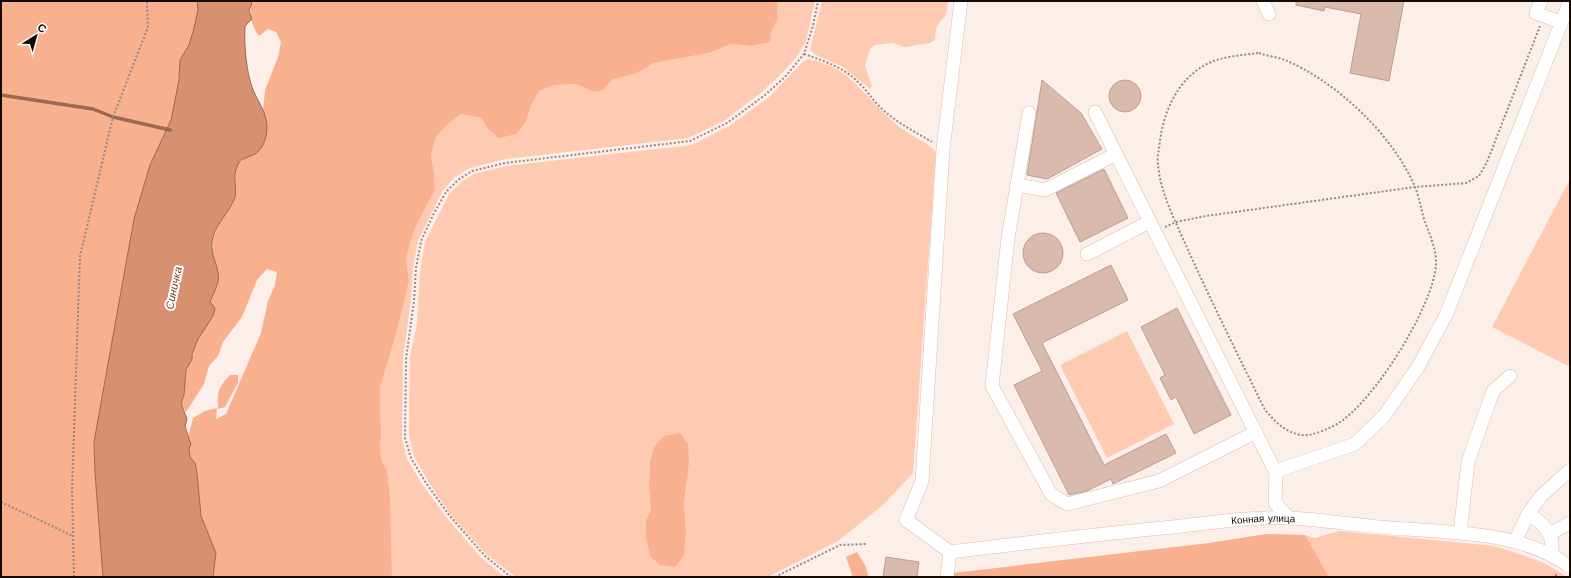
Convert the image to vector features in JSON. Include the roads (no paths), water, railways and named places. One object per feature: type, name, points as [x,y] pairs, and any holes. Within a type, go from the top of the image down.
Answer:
[{"type":"street","points":[[947,577],[950,552],[906,520],[922,481],[943,149],[960,1]]},
{"type":"street","points":[[1263,1],[1269,14]]},
{"type":"street","points":[[1540,1],[1536,13],[1560,22]]},
{"type":"street","points":[[1276,473],[1282,469],[1355,444],[1384,416],[1418,367],[1446,315],[1560,22],[1570,1]]},
{"type":"street","points":[[1094,112],[1276,473],[1274,503],[1289,518]]},
{"type":"street","points":[[1029,113],[1008,238],[992,386],[1051,494],[1067,504],[1159,481],[1256,432]]},
{"type":"street","points":[[1017,185],[1044,190],[1116,154]]},
{"type":"street","points":[[1086,254],[1152,227]]},
{"type":"street","points":[[1460,533],[1468,462],[1493,391],[1510,376]]},
{"type":"street","points":[[1515,541],[1528,514],[1541,496],[1570,470]]},
{"type":"street","points":[[1528,514],[1537,519],[1547,529],[1552,540],[1553,549],[1551,555]]},
{"type":"street","name":"Конная улица","points":[[950,552],[1079,536],[1250,519],[1289,518],[1370,527],[1460,533],[1515,541],[1551,555],[1570,567]]},
{"type":"street","points":[[1549,534],[1570,523]]},
{"type":"water","name":"Синичка","points":[[197,1],[250,1],[252,3],[249,11],[252,19],[245,26],[246,58],[253,90],[264,112],[267,122],[266,135],[262,147],[253,155],[242,160],[237,166],[235,173],[235,197],[217,227],[213,237],[212,252],[218,277],[210,302],[215,308],[213,316],[198,339],[192,354],[192,359],[186,370],[184,395],[181,403],[187,419],[185,426],[191,445],[189,448],[190,457],[195,463],[197,473],[201,516],[216,553],[213,577],[103,577],[94,442],[134,219],[150,165],[171,120],[179,80],[180,60],[189,45],[194,28],[198,10]]},
{"type":"waterway","points":[[1,95],[93,109],[113,117],[170,130]]}]
